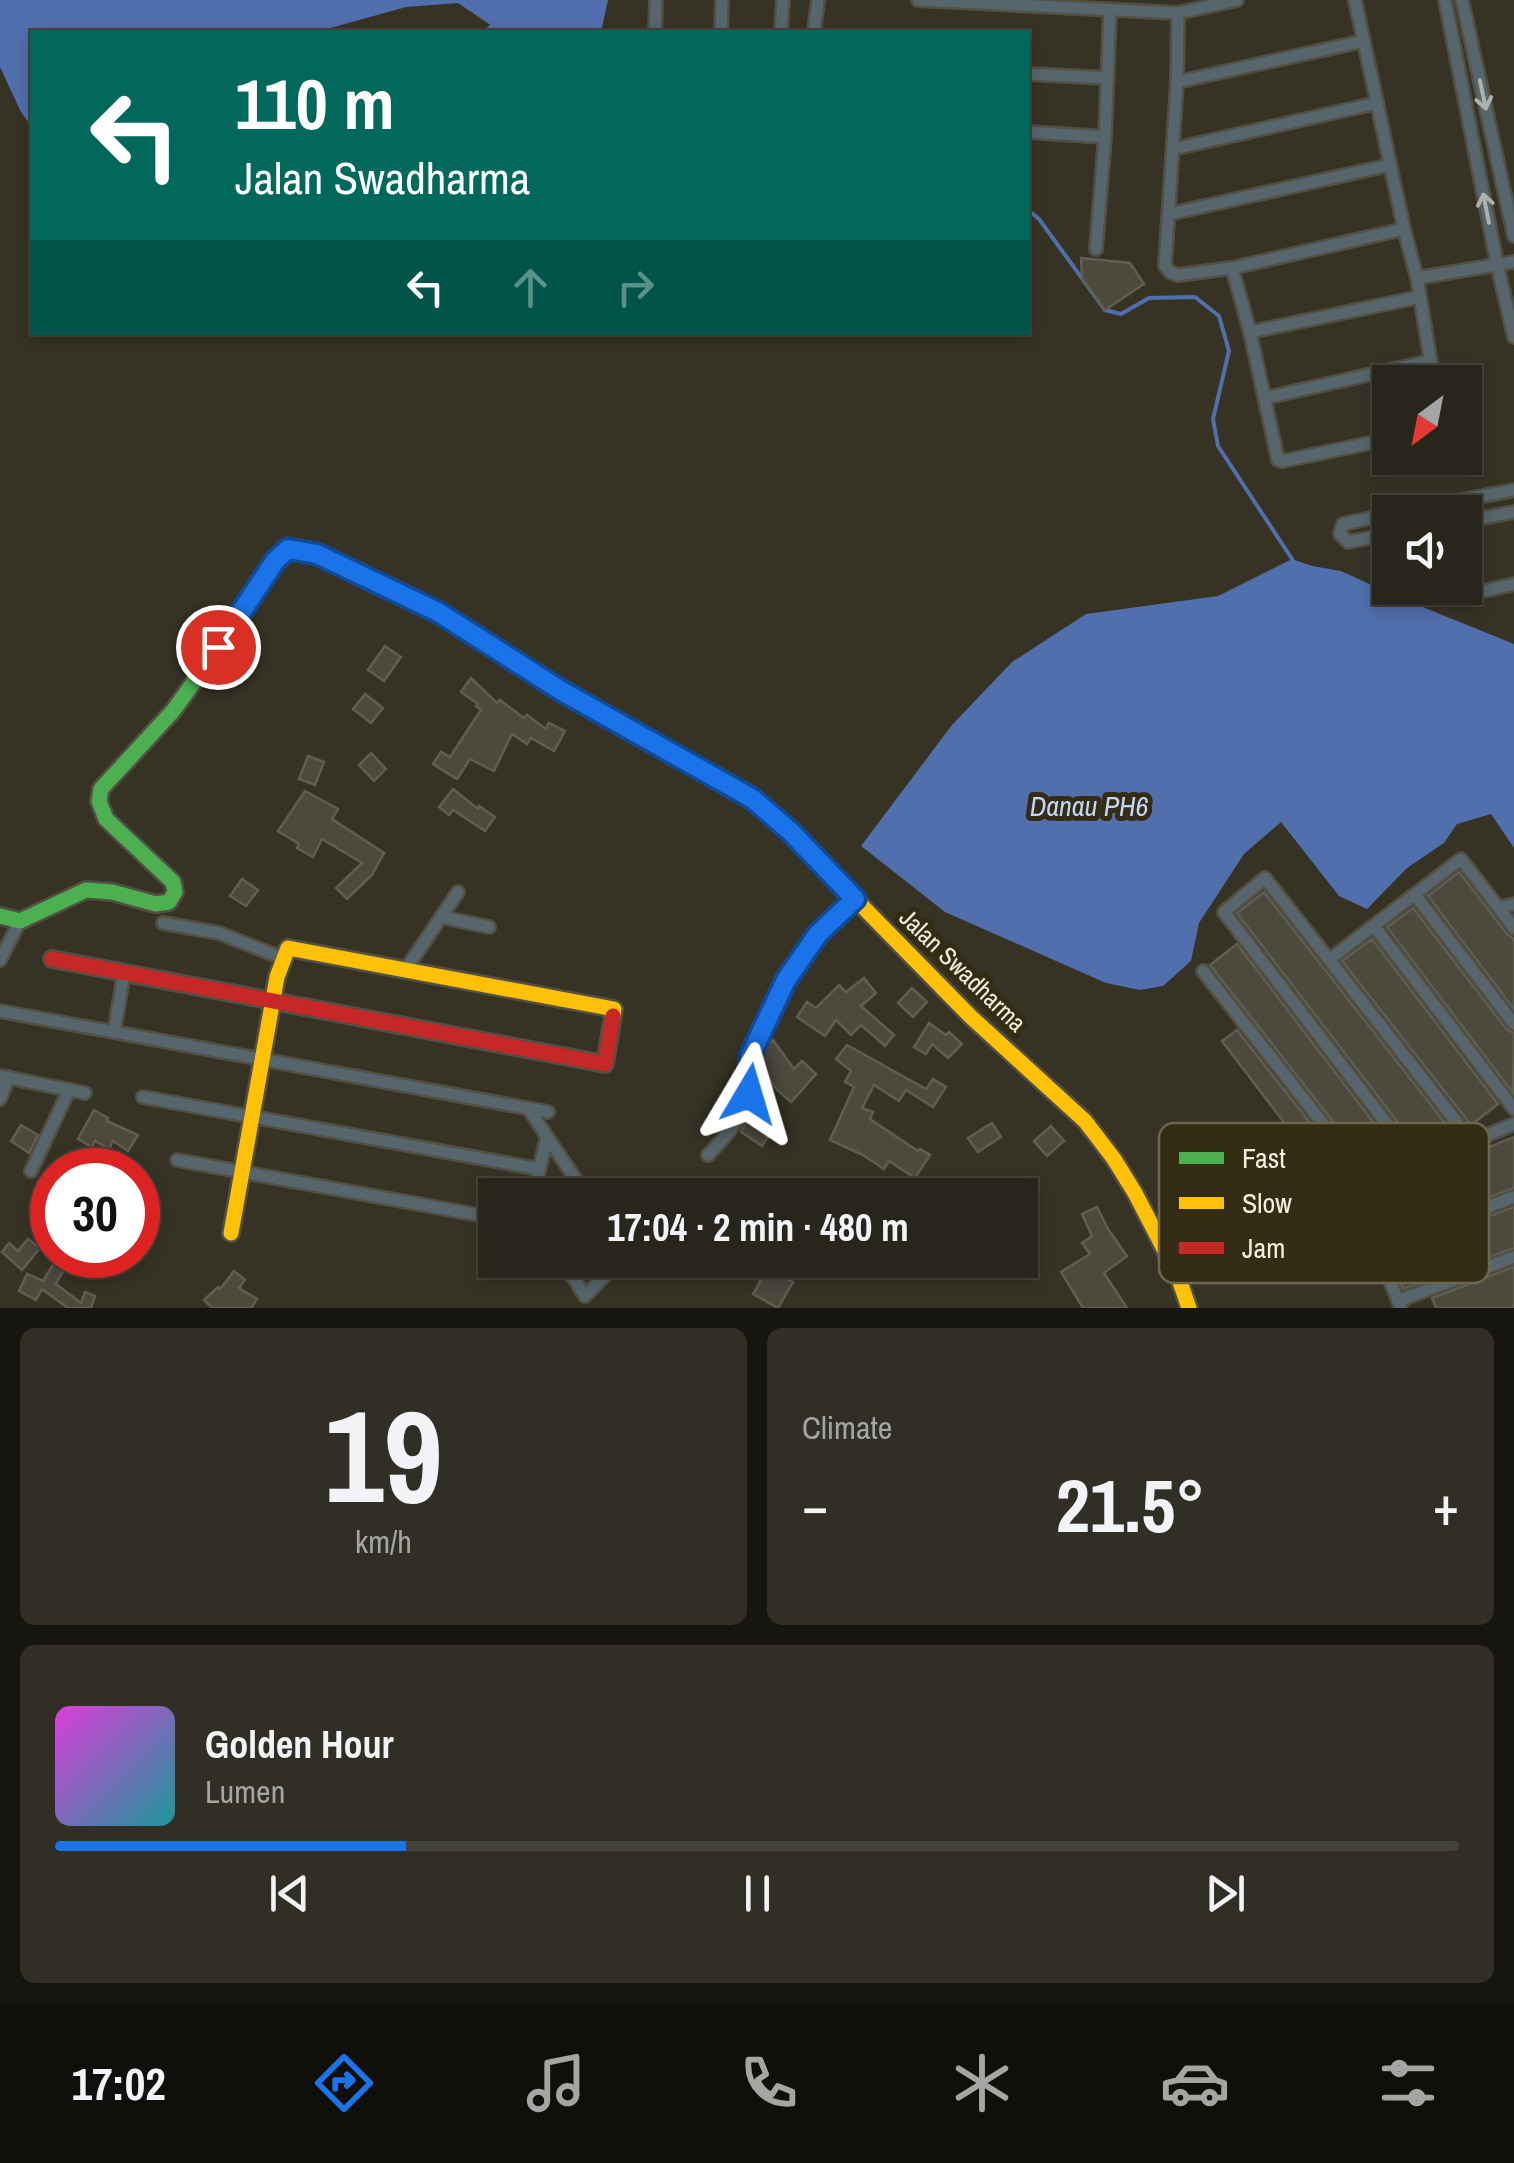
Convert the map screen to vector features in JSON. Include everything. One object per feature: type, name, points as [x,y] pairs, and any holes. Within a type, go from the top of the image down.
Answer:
[{"type":"street","points":[[654,30],[656,0]]},
{"type":"street","points":[[721,30],[722,0]]},
{"type":"street","points":[[782,30],[783,0]]},
{"type":"street","points":[[814,30],[818,0]]},
{"type":"street","points":[[918,0],[1178,13],[1237,0]]},
{"type":"street","points":[[1355,0],[1417,278],[1431,365]]},
{"type":"street","points":[[1446,0],[1496,264],[1514,338]]},
{"type":"street","points":[[1462,0],[1514,236]]},
{"type":"street","points":[[1096,249],[1110,10]]},
{"type":"street","points":[[1178,13],[1165,266],[1170,272],[1178,275],[1232,268],[1404,229]]},
{"type":"street","points":[[1177,82],[1364,41]]},
{"type":"street","points":[[1030,74],[1108,78]]},
{"type":"street","points":[[1173,149],[1377,103]]},
{"type":"street","points":[[1030,132],[1105,137]]},
{"type":"street","points":[[1168,214],[1390,165]]},
{"type":"street","points":[[1417,278],[1514,262]]},
{"type":"street","points":[[1232,268],[1278,460],[1372,443]]},
{"type":"street","points":[[1250,332],[1420,296]]},
{"type":"street","points":[[1264,398],[1430,361]]},
{"type":"street","points":[[1482,496],[1514,490]]},
{"type":"street","points":[[1482,518],[1514,512]]},
{"type":"street","points":[[1372,518],[1343,524],[1340,534],[1348,542],[1372,537]]},
{"type":"street","name":"Jalan Swadharma","points":[[20,921],[86,890],[112,892],[156,904],[169,902],[175,892],[173,882],[106,819],[98,801],[101,789],[173,711],[275,561],[288,549],[317,554],[438,612],[592,709],[753,799],[791,832],[970,1016],[1085,1121],[1114,1159],[1159,1239]]},
{"type":"street","points":[[1482,591],[1514,584]]},
{"type":"street","points":[[1330,960],[1461,859],[1514,928]]},
{"type":"street","points":[[1386,1123],[1224,912],[1265,878],[1457,1123]]},
{"type":"street","points":[[406,969],[458,892]]},
{"type":"street","points":[[1414,895],[1514,1024]]},
{"type":"street","points":[[708,1154],[741,1113],[750,1090],[750,1056],[786,980],[818,934],[855,899]]},
{"type":"street","points":[[1499,908],[1514,904]]},
{"type":"street","points":[[0,916],[20,921],[1,956]]},
{"type":"street","points":[[441,917],[489,928]]},
{"type":"street","points":[[164,923],[219,933],[282,958]]},
{"type":"street","points":[[1374,926],[1514,1109]]},
{"type":"street","points":[[52,959],[274,1002],[605,1064],[614,1009],[288,948],[282,958],[274,1002],[264,1060],[253,1116],[244,1172],[231,1233]]},
{"type":"street","points":[[1202,970],[1323,1123]]},
{"type":"street","points":[[114,1032],[124,973]]},
{"type":"street","points":[[0,1011],[548,1112]]},
{"type":"street","points":[[0,1098],[5,1076],[84,1093]]},
{"type":"street","points":[[42,1148],[69,1090]]},
{"type":"street","points":[[143,1097],[539,1168]]},
{"type":"street","points":[[528,1108],[575,1178]]},
{"type":"street","points":[[1489,1135],[1514,1124]]},
{"type":"street","points":[[537,1178],[547,1136]]},
{"type":"street","points":[[177,1160],[478,1215]]},
{"type":"street","points":[[1489,1206],[1514,1197]]},
{"type":"street","points":[[1489,1266],[1514,1256]]},
{"type":"street","points":[[574,1278],[585,1296],[602,1278]]},
{"type":"street","name":"Jalan Swadharma","points":[[1181,1283],[1190,1308]]},
{"type":"street","points":[[1399,1304],[1449,1283]]},
{"type":"water","points":[[0,0],[608,0],[601,30],[496,30],[458,3],[406,7],[323,30],[30,30],[30,124],[0,67]]},
{"type":"water","name":"Danau PH6","points":[[1292,559],[1341,571],[1372,585],[1372,605],[1418,605],[1514,644],[1514,848],[1491,814],[1457,824],[1444,843],[1407,868],[1367,909],[1339,896],[1281,822],[1244,854],[1199,923],[1191,961],[1163,986],[1140,990],[1106,983],[945,912],[861,846],[952,725],[1012,662],[1086,614],[1218,596]]},
{"type":"building","points":[[1081,258],[1130,263],[1144,284],[1105,310],[1082,278]]},
{"type":"building","points":[[385,646],[401,657],[384,681],[368,670]]},
{"type":"building","points":[[471,678],[497,703],[500,700],[546,729],[549,723],[565,731],[554,751],[531,738],[527,744],[512,734],[494,771],[470,759],[457,779],[433,764],[441,752],[450,757],[481,710],[461,692]]},
{"type":"building","points":[[365,694],[383,708],[371,723],[353,709]]},
{"type":"building","points":[[371,753],[386,769],[374,781],[359,765]]},
{"type":"building","points":[[308,756],[324,762],[315,785],[299,779]]},
{"type":"building","points":[[453,789],[495,817],[485,831],[453,810],[449,815],[439,807]]},
{"type":"building","points":[[305,791],[338,809],[332,819],[384,853],[372,875],[347,899],[336,888],[362,863],[322,839],[313,857],[278,831]]},
{"type":"building","points":[[1459,872],[1514,939],[1514,1009],[1428,896]]},
{"type":"building","points":[[242,879],[258,890],[246,906],[230,896]]},
{"type":"building","points":[[1264,892],[1445,1123],[1398,1123],[1237,913]]},
{"type":"building","points":[[1413,908],[1507,1030],[1514,1033],[1513,1093],[1387,927]]},
{"type":"building","points":[[1372,939],[1498,1104],[1469,1123],[1342,961]]},
{"type":"building","points":[[1237,944],[1374,1123],[1334,1123],[1210,965]]},
{"type":"building","points":[[864,978],[876,993],[861,1006],[894,1035],[885,1046],[861,1025],[851,1035],[836,1020],[825,1036],[797,1017],[807,1002],[816,1008],[839,985],[846,992]]},
{"type":"building","points":[[912,988],[927,1002],[913,1017],[898,1003]]},
{"type":"building","points":[[929,1023],[946,1035],[949,1032],[962,1044],[948,1058],[932,1044],[926,1054],[914,1047]]},
{"type":"building","points":[[1237,1030],[1310,1123],[1285,1123],[1222,1041]]},
{"type":"building","points":[[773,1040],[794,1069],[802,1061],[816,1074],[791,1102],[776,1089],[759,1063],[765,1046]]},
{"type":"building","points":[[847,1045],[926,1089],[933,1079],[946,1087],[933,1107],[906,1090],[899,1101],[874,1085],[862,1108],[873,1112],[870,1119],[930,1155],[915,1178],[889,1161],[884,1169],[830,1140],[854,1087],[845,1082],[851,1071],[836,1059]]},
{"type":"building","points":[[94,1110],[107,1121],[138,1135],[130,1148],[113,1141],[110,1148],[95,1141],[92,1147],[78,1139]]},
{"type":"building","points":[[752,1114],[774,1128],[762,1146],[741,1132]]},
{"type":"building","points":[[992,1123],[1001,1137],[978,1152],[968,1138]]},
{"type":"building","points":[[21,1125],[38,1135],[29,1153],[11,1141]]},
{"type":"building","points":[[1051,1126],[1064,1141],[1047,1156],[1034,1141]]},
{"type":"building","points":[[1514,1137],[1514,1188],[1489,1197],[1489,1147]]},
{"type":"building","points":[[1097,1207],[1127,1256],[1104,1273],[1127,1308],[1083,1308],[1061,1272],[1090,1254],[1082,1243],[1092,1236],[1082,1214]]},
{"type":"building","points":[[1514,1207],[1514,1248],[1489,1257],[1489,1216]]},
{"type":"building","points":[[30,1240],[30,1260],[22,1270],[2,1252],[9,1243],[18,1251]]},
{"type":"building","points":[[1514,1267],[1514,1308],[1436,1308],[1432,1298],[1472,1283],[1489,1283],[1489,1276]]},
{"type":"building","points":[[234,1271],[245,1280],[239,1288],[257,1299],[251,1308],[212,1308],[204,1300],[220,1289]]},
{"type":"building","points":[[27,1274],[43,1281],[59,1278],[56,1284],[81,1303],[85,1292],[95,1296],[91,1308],[68,1308],[42,1289],[36,1300],[19,1291]]},
{"type":"building","points":[[762,1278],[786,1278],[793,1282],[778,1308],[753,1294]]},
{"type":"waterway","points":[[487,30],[492,26]]},
{"type":"waterway","points":[[1030,212],[1105,310],[1121,314],[1149,298],[1195,297],[1219,316],[1229,351],[1213,419],[1218,446],[1292,559]]},
{"type":"traffic: fast","points":[[0,916],[20,921],[86,890],[112,892],[156,904],[169,902],[175,892],[173,882],[106,819],[99,801],[101,789],[173,711],[275,561],[288,549],[317,554],[438,612],[560,690],[648,739]]},
{"type":"traffic: slow","points":[[648,739],[770,812],[970,1016],[1085,1121],[1114,1159],[1159,1239]]},
{"type":"traffic: slow","points":[[231,1233],[277,977],[288,948],[614,1009],[613,1016]]},
{"type":"traffic: slow","points":[[1180,1283],[1189,1308]]},
{"type":"traffic: jam","points":[[52,959],[605,1064],[613,1016]]},
{"type":"route","points":[[218,647],[275,561],[288,549],[317,554],[438,612],[560,690],[770,812],[855,899],[818,934],[786,980],[750,1056],[749,1094]]}]
